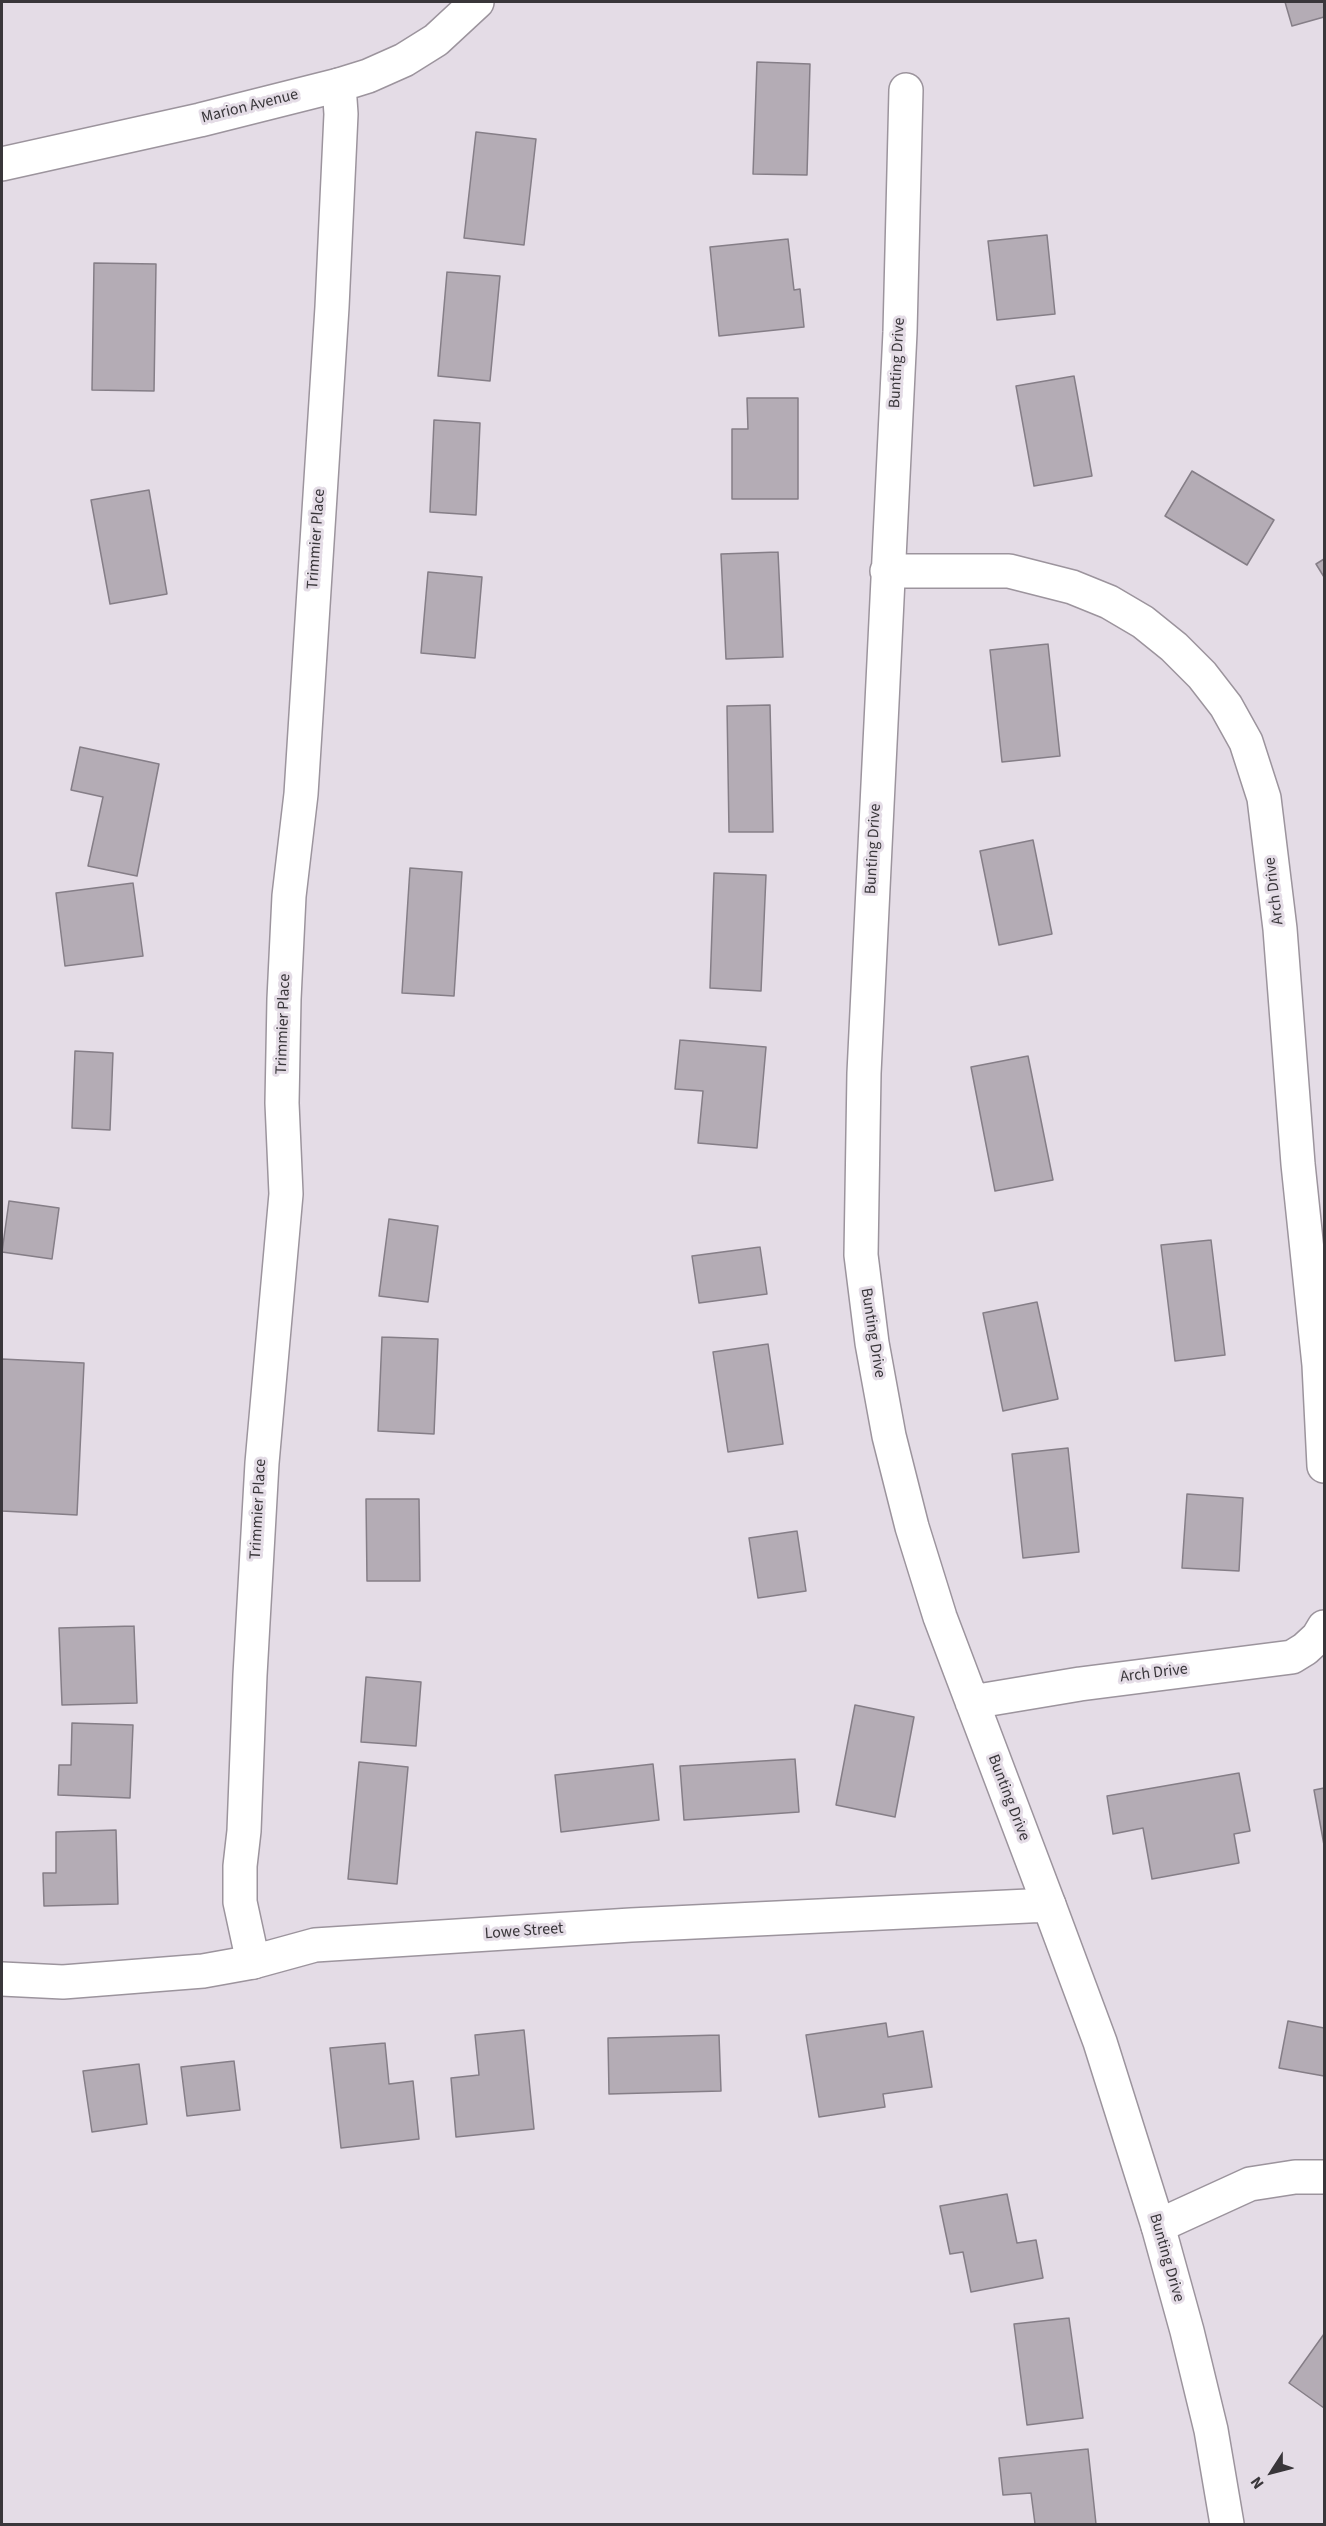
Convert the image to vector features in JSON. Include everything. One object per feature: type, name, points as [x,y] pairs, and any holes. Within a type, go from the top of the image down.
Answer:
[{"type":"street","name":"Marion Avenue","points":[[2,164],[200,120],[368,76],[404,60],[436,40],[477,2]]},
{"type":"street","name":"Trimmier Place","points":[[253,1962],[240,1902],[240,1866],[244,1831],[262,1463],[286,1194],[282,1103],[284,999],[289,896],[301,794],[332,307],[341,114],[339,85]]},
{"type":"street","name":"Bunting Drive","points":[[906,90],[900,332],[864,1073],[861,1255],[872,1343],[889,1436],[912,1527],[940,1617],[1100,2042],[1158,2226],[1211,2430],[1227,2524]]},
{"type":"street","name":"Arch Drive","points":[[887,571],[1009,571],[1072,586],[1109,602],[1143,622],[1174,647],[1202,675],[1226,706],[1246,742],[1264,798],[1280,929],[1298,1164],[1319,1365],[1324,1466]]},
{"type":"street","name":"Arch Drive","points":[[972,1702],[1080,1684],[1292,1657],[1318,1637],[1324,1626]]},
{"type":"street","name":"Lowe Street","points":[[2,1979],[63,1982],[203,1971],[253,1962],[315,1945],[631,1925],[1049,1905]]},
{"type":"street","points":[[1158,2226],[1250,2184],[1295,2177],[1324,2177]]},
{"type":"building","points":[[1285,2],[1324,2],[1324,17],[1292,26]]},
{"type":"building","points":[[757,62],[810,64],[807,175],[753,174]]},
{"type":"building","points":[[476,132],[536,139],[524,245],[464,238]]},
{"type":"building","points":[[1047,235],[1055,314],[997,320],[988,241]]},
{"type":"building","points":[[788,239],[794,290],[800,289],[804,327],[719,336],[710,247]]},
{"type":"building","points":[[94,263],[156,264],[154,391],[92,390]]},
{"type":"building","points":[[447,272],[500,276],[490,381],[438,376]]},
{"type":"building","points":[[1074,376],[1092,476],[1034,486],[1016,386]]},
{"type":"building","points":[[747,398],[798,398],[798,499],[732,499],[732,429],[748,429]]},
{"type":"building","points":[[434,420],[480,423],[476,515],[430,512]]},
{"type":"building","points":[[1192,471],[1274,520],[1247,565],[1165,516]]},
{"type":"building","points":[[149,490],[167,594],[110,604],[91,500]]},
{"type":"building","points":[[778,552],[783,657],[726,659],[721,554]]},
{"type":"building","points":[[1324,559],[1324,577],[1316,564]]},
{"type":"building","points":[[428,572],[482,577],[475,658],[421,653]]},
{"type":"building","points":[[1048,644],[1060,756],[1002,762],[990,650]]},
{"type":"building","points":[[770,705],[773,832],[729,832],[727,706]]},
{"type":"building","points":[[80,747],[159,764],[137,876],[88,866],[103,797],[71,790]]},
{"type":"building","points":[[1033,840],[1052,934],[999,945],[980,851]]},
{"type":"building","points":[[410,868],[462,872],[454,996],[402,993]]},
{"type":"building","points":[[714,873],[766,875],[761,991],[710,988]]},
{"type":"building","points":[[133,883],[143,956],[65,966],[56,893]]},
{"type":"building","points":[[680,1040],[766,1047],[757,1148],[698,1143],[703,1091],[675,1089]]},
{"type":"building","points":[[75,1051],[113,1053],[110,1130],[72,1128]]},
{"type":"building","points":[[1028,1056],[1053,1180],[995,1191],[971,1067]]},
{"type":"building","points":[[9,1201],[59,1208],[52,1259],[2,1252]]},
{"type":"building","points":[[389,1219],[438,1226],[428,1302],[379,1296]]},
{"type":"building","points":[[1211,1240],[1225,1355],[1175,1361],[1161,1245]]},
{"type":"building","points":[[760,1247],[767,1294],[699,1303],[692,1256]]},
{"type":"building","points":[[1037,1302],[1058,1399],[1003,1411],[983,1313]]},
{"type":"building","points":[[382,1337],[438,1339],[434,1434],[378,1431]]},
{"type":"building","points":[[768,1344],[783,1444],[728,1452],[713,1352]]},
{"type":"building","points":[[2,1359],[84,1363],[77,1515],[2,1511]]},
{"type":"building","points":[[1068,1448],[1079,1552],[1023,1558],[1012,1454]]},
{"type":"building","points":[[1187,1494],[1243,1498],[1239,1571],[1182,1568]]},
{"type":"building","points":[[366,1499],[419,1499],[420,1581],[367,1581]]},
{"type":"building","points":[[797,1531],[806,1591],[758,1598],[749,1538]]},
{"type":"building","points":[[134,1626],[137,1703],[62,1705],[59,1628]]},
{"type":"building","points":[[366,1677],[421,1682],[416,1746],[361,1742]]},
{"type":"building","points":[[855,1705],[914,1717],[895,1817],[836,1805]]},
{"type":"building","points":[[72,1723],[133,1725],[130,1798],[58,1795],[59,1765],[71,1765]]},
{"type":"building","points":[[795,1759],[799,1812],[684,1820],[680,1766]]},
{"type":"building","points":[[359,1762],[408,1767],[397,1884],[348,1879]]},
{"type":"building","points":[[653,1764],[659,1820],[561,1832],[555,1775]]},
{"type":"building","points":[[1239,1773],[1250,1831],[1234,1834],[1239,1863],[1152,1879],[1143,1828],[1113,1834],[1107,1796]]},
{"type":"building","points":[[1324,1788],[1324,1845],[1314,1790]]},
{"type":"building","points":[[116,1830],[118,1904],[44,1906],[43,1873],[56,1873],[56,1832]]},
{"type":"building","points":[[1288,2021],[1324,2028],[1324,2076],[1279,2068]]},
{"type":"building","points":[[886,2023],[888,2037],[923,2031],[932,2087],[883,2094],[885,2107],[819,2117],[806,2035]]},
{"type":"building","points":[[524,2030],[534,2129],[456,2137],[451,2078],[479,2075],[475,2035]]},
{"type":"building","points":[[719,2035],[721,2091],[609,2094],[608,2038]]},
{"type":"building","points":[[385,2043],[389,2084],[413,2081],[419,2139],[341,2148],[330,2048]]},
{"type":"building","points":[[234,2061],[240,2110],[187,2116],[181,2067]]},
{"type":"building","points":[[139,2064],[147,2124],[92,2132],[83,2071]]},
{"type":"building","points":[[1007,2194],[1017,2243],[1036,2240],[1043,2278],[971,2292],[963,2252],[950,2254],[940,2206]]},
{"type":"building","points":[[1069,2318],[1083,2418],[1027,2425],[1014,2324]]},
{"type":"building","points":[[1324,2334],[1324,2408],[1289,2383]]},
{"type":"building","points":[[1088,2449],[1096,2524],[1035,2524],[1031,2493],[1003,2495],[999,2458]]}]
